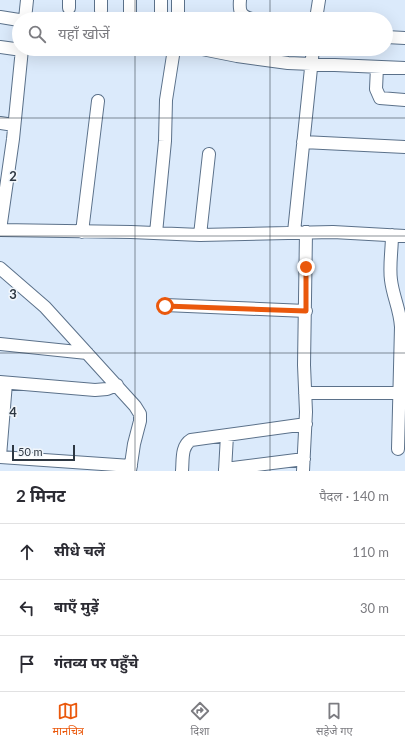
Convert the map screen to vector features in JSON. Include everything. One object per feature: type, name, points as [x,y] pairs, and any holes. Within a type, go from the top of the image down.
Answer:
[{"type":"street","points":[[26,12],[27,0]]},
{"type":"street","points":[[130,0],[130,12]]},
{"type":"street","points":[[161,0],[161,12]]},
{"type":"street","points":[[178,0],[178,12]]},
{"type":"street","points":[[240,0],[240,12]]},
{"type":"street","points":[[317,12],[319,0]]},
{"type":"street","points":[[0,17],[12,19]]},
{"type":"street","points":[[393,37],[405,38]]},
{"type":"street","points":[[0,47],[12,49]]},
{"type":"street","points":[[21,56],[0,230],[200,235],[333,232],[405,236]]},
{"type":"street","points":[[156,233],[165,141],[166,100],[173,56]]},
{"type":"street","points":[[239,56],[266,61],[311,65],[405,68]]},
{"type":"street","points":[[303,471],[306,424],[306,311],[300,232],[303,142],[312,56]]},
{"type":"street","points":[[377,67],[376,89],[380,98],[405,100]]},
{"type":"street","points":[[82,232],[98,101]]},
{"type":"street","points":[[0,123],[14,125]]},
{"type":"street","points":[[303,142],[405,147]]},
{"type":"street","points":[[200,235],[209,154]]},
{"type":"street","points":[[392,235],[390,274],[400,315],[398,449]]},
{"type":"street","points":[[1,270],[45,307],[117,385],[135,406],[140,414],[140,421],[130,469],[0,457],[3,383],[95,390],[107,389],[117,385]]},
{"type":"street","points":[[165,306],[306,311]]},
{"type":"street","points":[[0,344],[87,353]]},
{"type":"street","points":[[305,393],[400,393]]},
{"type":"street","points":[[182,471],[184,449],[188,442],[200,438],[306,424]]},
{"type":"street","points":[[227,435],[225,470],[253,468],[304,459]]},
{"type":"route","points":[[165,306],[306,311],[306,267]]}]
